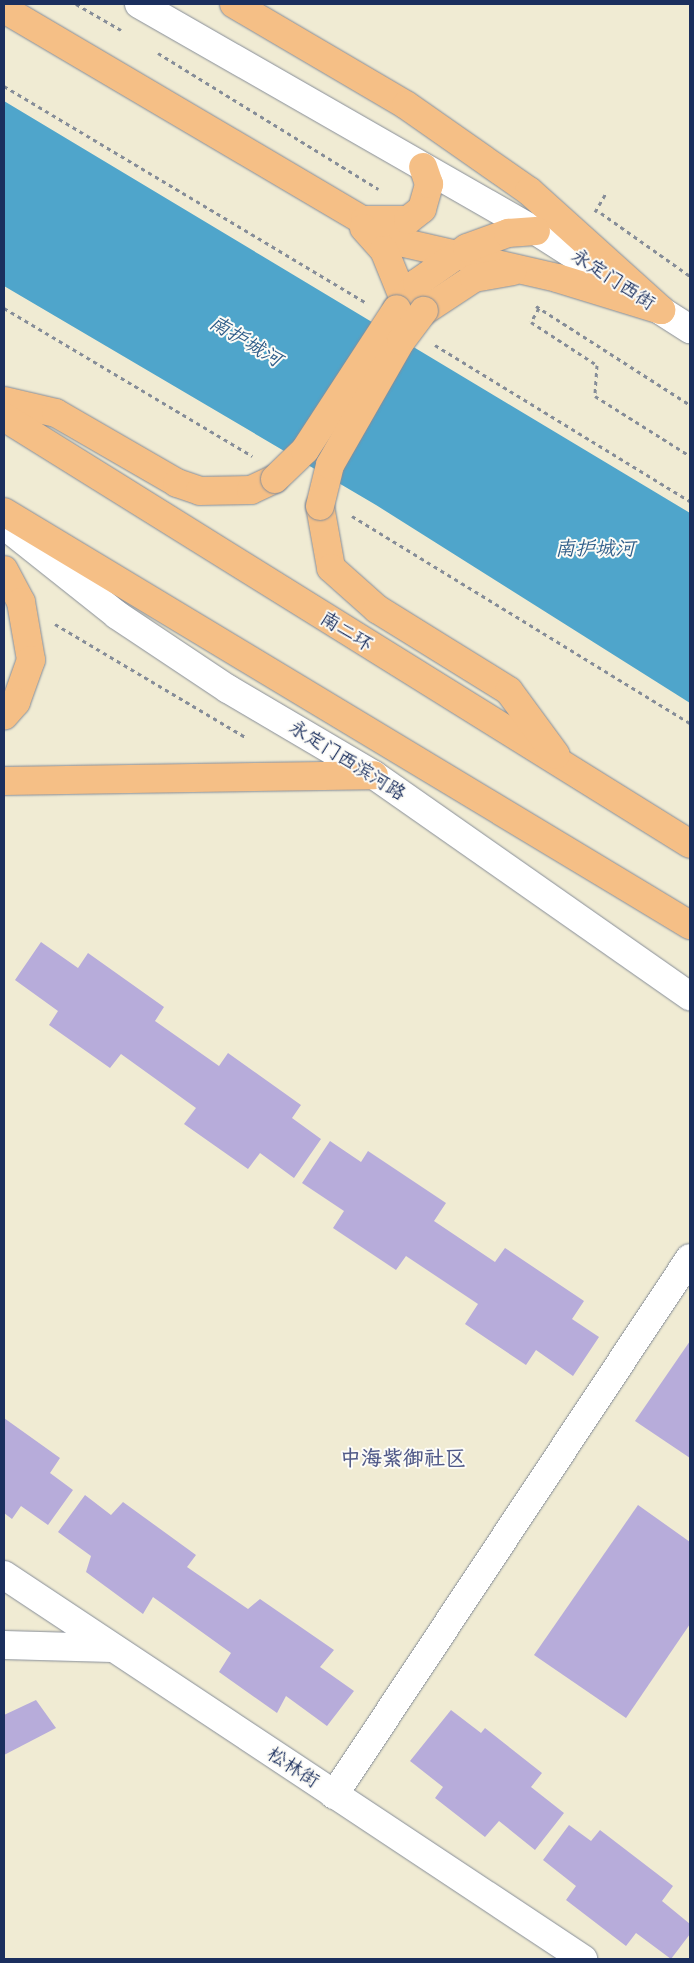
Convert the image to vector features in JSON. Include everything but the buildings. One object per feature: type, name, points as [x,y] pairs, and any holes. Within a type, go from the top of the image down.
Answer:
[{"type":"main road","points":[[234,4],[406,105],[529,191],[660,310]]},
{"type":"main road","points":[[4,9],[356,219],[400,242],[523,269],[660,310]]},
{"type":"main road","points":[[356,219],[387,223],[408,220],[418,213],[428,196],[423,167]]},
{"type":"main road","points":[[356,219],[384,250],[400,306],[401,342],[330,465],[320,506],[331,568],[377,609],[509,691],[565,766]]},
{"type":"main road","points":[[4,402],[56,412],[177,483],[200,491],[251,490],[275,479],[305,450],[400,306],[458,254],[484,239],[536,231]]},
{"type":"main road","points":[[400,306],[474,278],[523,269]]},
{"type":"main road","name":"南二环","points":[[4,417],[690,844]]},
{"type":"main road","points":[[4,512],[690,925]]},
{"type":"main road","points":[[4,570],[21,602],[31,660],[16,702],[4,716]]},
{"type":"main road","points":[[4,781],[374,775]]},
{"type":"street","name":"永定门西街","points":[[139,4],[536,231],[690,330]]},
{"type":"street","name":"永定门西滨河路","points":[[4,525],[117,615],[228,689],[374,775],[690,996]]},
{"type":"street","points":[[334,1795],[690,1258]]},
{"type":"street","name":"松林街","points":[[4,1575],[583,1959]]},
{"type":"street","points":[[4,1645],[112,1648]]},
{"type":"path","points":[[4,86],[400,306]]},
{"type":"path","points":[[531,322],[597,365],[595,396],[690,456]]},
{"type":"path","points":[[426,340],[690,502]]},
{"type":"water","name":"南护城河","points":[[4,101],[690,513],[690,703],[376,505],[4,286]]},
{"type":"district","name":"中海紫御社区","points":[[403,1458]]}]
